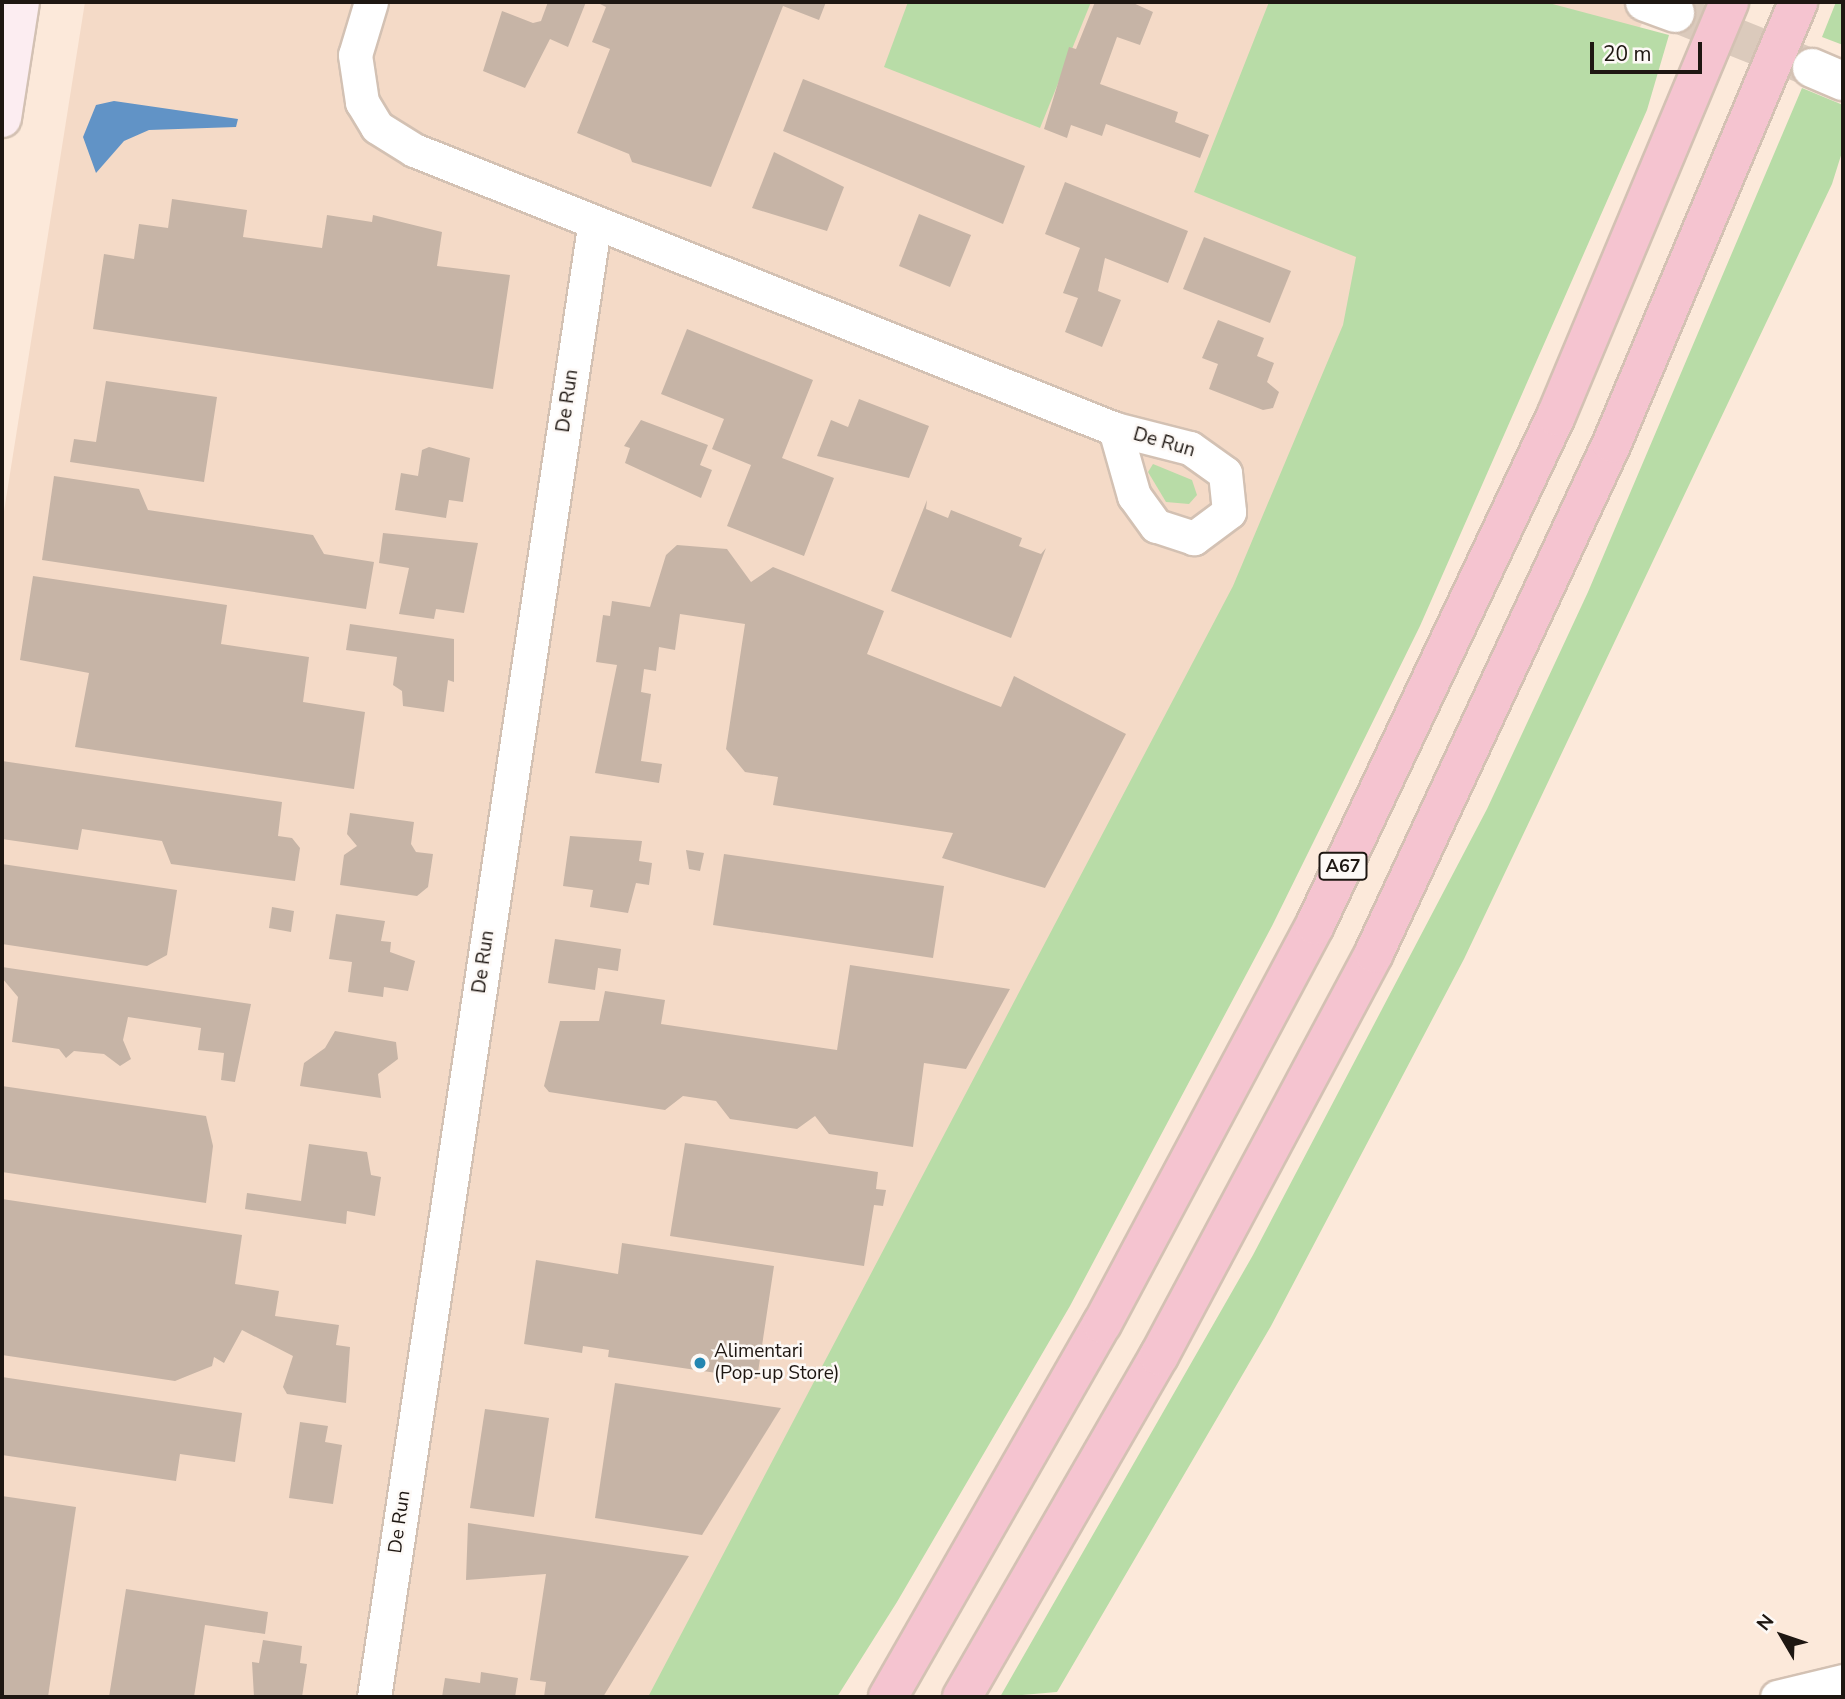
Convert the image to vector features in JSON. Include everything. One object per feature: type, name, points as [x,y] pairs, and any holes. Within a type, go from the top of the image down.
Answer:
[{"type":"highway","name":"A67","points":[[888,1697],[1062,1396],[1315,925],[1556,416],[1729,2]]},
{"type":"highway","points":[[962,1697],[1133,1403],[1374,953],[1612,443],[1798,2]]},
{"type":"main road","points":[[3,94],[20,2]]},
{"type":"street","name":"De Run","points":[[371,2],[355,55],[362,102],[377,127],[414,150],[594,226],[1115,429]]},
{"type":"street","name":"De Run","points":[[374,1697],[594,226]]},
{"type":"street","points":[[1777,1697],[1843,1681]]},
{"type":"shaded area","points":[[85,2],[1654,2],[710,1697],[2,1697],[2,524]]},
{"type":"green space","points":[[908,2],[1091,2],[1040,128],[884,67]]},
{"type":"green space","points":[[1269,2],[1545,2],[1669,35],[1647,110],[1420,626],[1272,926],[1070,1306],[897,1602],[837,1697],[648,1697],[1233,586],[1343,325],[1356,257],[1194,192]]},
{"type":"green space","points":[[1836,2],[1843,2],[1843,45],[1822,37]]},
{"type":"green space","points":[[1802,88],[1843,105],[1843,149],[1832,184],[1464,959],[1271,1326],[1057,1692],[1000,1697],[1253,1255],[1487,809],[1588,592]]},
{"type":"green space","points":[[1153,464],[1192,480],[1197,495],[1189,504],[1166,502],[1148,472]]},
{"type":"water","points":[[114,101],[238,119],[236,127],[149,130],[124,141],[96,173],[83,137],[96,105]]},
{"type":"building","points":[[548,2],[586,2],[568,47],[550,39],[525,88],[483,71],[502,11],[533,23],[541,21]]},
{"type":"building","points":[[596,2],[826,2],[819,20],[783,6],[711,187],[632,162],[629,154],[577,133],[610,49],[592,42],[606,7]]},
{"type":"building","points":[[1095,2],[1131,2],[1153,12],[1140,45],[1117,37],[1100,84],[1178,112],[1175,122],[1209,135],[1200,158],[1106,124],[1102,136],[1071,125],[1067,138],[1044,129],[1069,47],[1076,49]]},
{"type":"building","points":[[803,79],[1025,166],[1003,224],[783,131]]},
{"type":"building","points":[[774,152],[844,187],[827,231],[752,208]]},
{"type":"building","points":[[1065,182],[1188,231],[1168,283],[1105,258],[1098,291],[1121,300],[1102,347],[1065,332],[1078,298],[1063,293],[1080,248],[1045,234]]},
{"type":"building","points":[[172,199],[247,210],[243,237],[322,248],[327,215],[372,222],[373,215],[442,232],[437,266],[510,275],[493,389],[93,329],[104,254],[134,259],[139,224],[168,228]]},
{"type":"building","points":[[919,214],[971,235],[950,287],[899,266]]},
{"type":"building","points":[[1204,237],[1291,271],[1270,323],[1183,289]]},
{"type":"building","points":[[1218,320],[1264,338],[1257,356],[1274,363],[1267,382],[1279,392],[1273,408],[1263,410],[1209,389],[1218,364],[1202,358]]},
{"type":"building","points":[[687,329],[813,380],[782,458],[834,478],[804,556],[727,526],[751,465],[712,449],[724,419],[661,394]]},
{"type":"building","points":[[106,381],[217,397],[204,482],[70,462],[74,439],[96,442]]},
{"type":"building","points":[[859,399],[929,426],[909,478],[817,456],[831,420],[848,427]]},
{"type":"building","points":[[641,420],[708,445],[700,465],[712,470],[701,498],[625,463],[630,448],[624,446]]},
{"type":"building","points":[[429,447],[470,458],[463,502],[449,500],[446,518],[395,510],[401,473],[418,476],[422,450]]},
{"type":"building","points":[[54,476],[139,489],[148,510],[313,535],[324,554],[374,562],[366,609],[42,560]]},
{"type":"building","points":[[927,500],[926,509],[948,518],[951,510],[1022,538],[1019,546],[1041,554],[1046,548],[1011,638],[891,591]]},
{"type":"building","points":[[383,533],[478,543],[464,613],[436,609],[434,619],[399,614],[409,568],[379,563]]},
{"type":"building","points":[[677,545],[727,549],[751,582],[773,567],[884,611],[867,654],[1001,707],[1014,676],[1126,734],[1045,888],[942,858],[953,833],[773,805],[778,777],[745,772],[726,749],[745,624],[680,614],[675,650],[659,647],[656,671],[644,669],[641,692],[651,694],[641,761],[662,764],[659,783],[595,773],[617,665],[596,662],[603,615],[610,616],[612,601],[650,607],[666,555]]},
{"type":"building","points":[[33,576],[227,605],[221,644],[309,657],[303,702],[365,712],[354,789],[75,747],[89,673],[20,660]]},
{"type":"building","points":[[350,624],[454,639],[454,682],[448,680],[444,712],[403,706],[402,691],[393,685],[397,657],[346,650]]},
{"type":"building","points":[[2,761],[282,802],[278,836],[292,838],[300,848],[295,881],[171,864],[162,841],[82,829],[78,850],[2,839]]},
{"type":"building","points":[[350,813],[414,822],[411,844],[416,852],[433,854],[428,887],[417,896],[340,885],[344,855],[357,846],[347,834]]},
{"type":"building","points":[[570,836],[642,841],[639,861],[652,863],[649,885],[636,883],[628,913],[590,907],[593,890],[563,886]]},
{"type":"building","points":[[686,850],[704,853],[700,871],[689,869]]},
{"type":"building","points":[[724,854],[944,886],[933,958],[713,925]]},
{"type":"building","points":[[2,864],[177,890],[167,955],[147,966],[2,944]]},
{"type":"building","points":[[272,907],[294,911],[291,932],[269,928]]},
{"type":"building","points":[[336,914],[385,921],[381,941],[391,942],[390,952],[415,961],[408,991],[384,987],[383,997],[348,992],[352,962],[329,959]]},
{"type":"building","points":[[555,939],[621,949],[618,971],[598,968],[595,990],[548,983]]},
{"type":"building","points":[[850,965],[1010,989],[966,1069],[924,1063],[913,1147],[829,1134],[815,1116],[797,1129],[730,1119],[716,1101],[683,1096],[665,1110],[549,1092],[544,1086],[560,1021],[599,1021],[605,991],[665,1000],[661,1024],[837,1050]]},
{"type":"building","points":[[2,967],[251,1004],[235,1082],[221,1080],[224,1053],[198,1050],[201,1028],[128,1017],[123,1040],[131,1059],[120,1066],[104,1054],[74,1051],[66,1058],[59,1049],[12,1042],[18,997],[2,978]]},
{"type":"building","points":[[335,1031],[396,1042],[398,1059],[378,1074],[381,1098],[300,1086],[304,1063],[325,1048]]},
{"type":"building","points":[[2,1086],[206,1116],[213,1146],[206,1203],[2,1172]]},
{"type":"building","points":[[685,1143],[878,1172],[876,1189],[886,1190],[883,1206],[874,1205],[864,1266],[670,1236]]},
{"type":"building","points":[[309,1144],[367,1152],[371,1175],[381,1177],[375,1216],[347,1211],[346,1224],[245,1209],[247,1193],[301,1201]]},
{"type":"building","points":[[2,1199],[242,1235],[235,1284],[279,1291],[275,1316],[339,1325],[336,1345],[350,1347],[346,1403],[287,1394],[283,1387],[293,1356],[242,1330],[224,1363],[214,1357],[212,1366],[175,1381],[2,1355]]},
{"type":"building","points":[[622,1243],[774,1266],[757,1379],[608,1357],[609,1350],[583,1346],[582,1353],[524,1344],[536,1260],[618,1274]]},
{"type":"building","points":[[2,1377],[242,1413],[235,1462],[180,1454],[176,1481],[2,1455]]},
{"type":"building","points":[[615,1383],[781,1408],[702,1535],[595,1518]]},
{"type":"building","points":[[485,1409],[549,1418],[534,1517],[470,1508]]},
{"type":"building","points":[[300,1422],[328,1426],[325,1442],[342,1445],[333,1504],[289,1498]]},
{"type":"building","points":[[2,1496],[76,1507],[48,1697],[2,1697]]},
{"type":"building","points":[[468,1523],[689,1556],[603,1697],[544,1697],[546,1682],[530,1680],[546,1574],[466,1580]]},
{"type":"building","points":[[126,1589],[268,1612],[265,1634],[205,1625],[194,1697],[109,1697]]},
{"type":"building","points":[[263,1640],[302,1646],[300,1663],[307,1664],[302,1697],[254,1697],[252,1662],[259,1663]]},
{"type":"building","points":[[481,1672],[518,1678],[515,1697],[442,1697],[445,1678],[480,1683]]},
{"type":"tunnel","points":[[1675,13],[1807,66]]},
{"type":"place","name":"Alimentari (Pop-up Store)","points":[[700,1363]]}]
